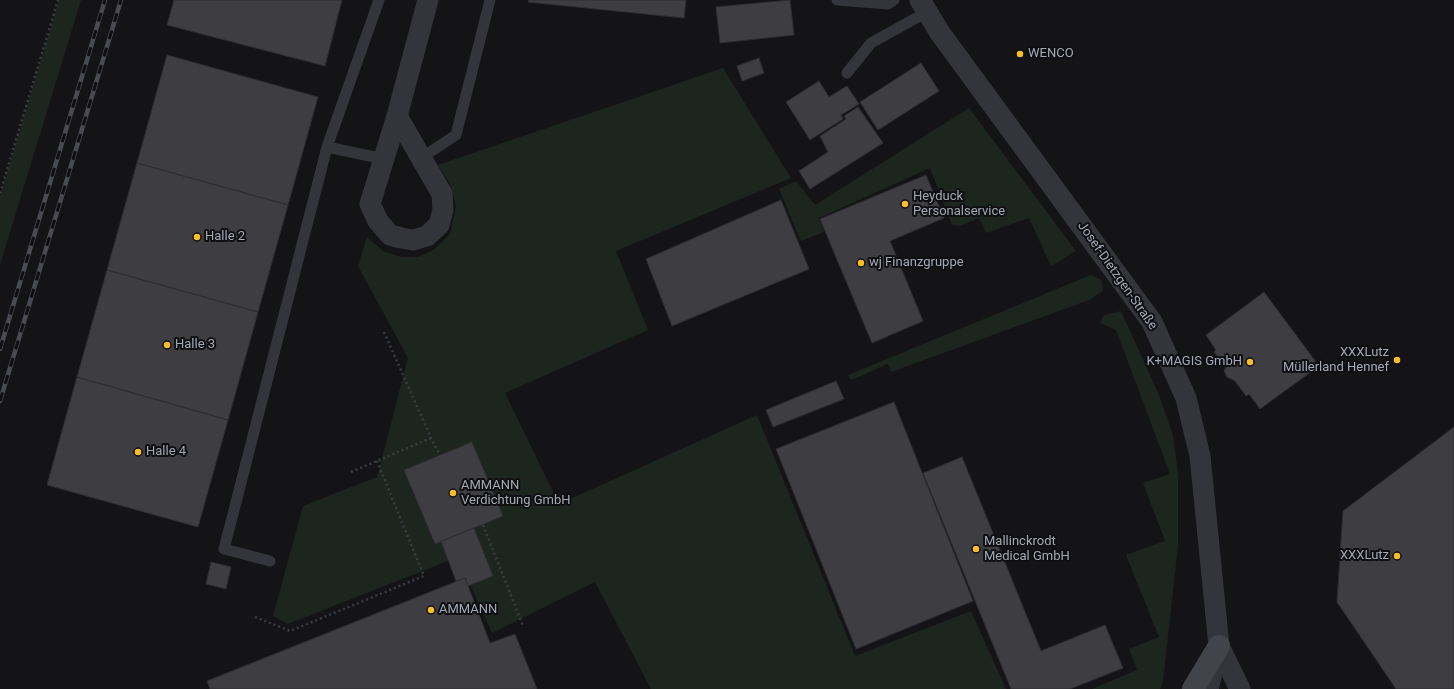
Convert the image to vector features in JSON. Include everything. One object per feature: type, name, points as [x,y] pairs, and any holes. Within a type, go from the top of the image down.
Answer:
[{"type":"main road","points":[[1193,689],[1219,646]]},
{"type":"street","points":[[397,116],[442,194],[443,210],[439,225],[427,236],[413,240],[390,235],[378,221],[370,204],[397,116],[428,0]]},
{"type":"street","name":"Josef-Dietzgen-Straße","points":[[924,6],[940,33],[1152,322],[1186,398],[1200,456],[1219,646],[1208,689]]},
{"type":"street","points":[[1219,646],[1240,689]]},
{"type":"lane","points":[[270,561],[224,549],[327,147],[379,0]]},
{"type":"lane","points":[[421,158],[456,135],[490,0]]},
{"type":"lane","points":[[837,0],[888,4],[894,0]]},
{"type":"lane","points":[[847,73],[871,43],[924,6]]},
{"type":"lane","points":[[327,147],[384,159]]},
{"type":"path","points":[[0,194],[58,0]]},
{"type":"path","points":[[384,332],[440,455]]},
{"type":"path","points":[[351,472],[431,438]]},
{"type":"path","points":[[255,618],[290,631],[424,576],[377,462]]},
{"type":"path","points":[[483,525],[524,626]]},
{"type":"shaded area","points":[[59,0],[81,0],[0,265],[0,196]]},
{"type":"shaded area","points":[[723,68],[791,178],[616,251],[648,330],[505,393],[559,504],[757,415],[855,656],[971,611],[1006,689],[651,689],[595,582],[492,633],[458,557],[288,624],[273,616],[303,506],[377,477],[408,358],[358,266],[367,237],[383,251],[401,257],[417,257],[432,251],[450,234],[456,206],[450,184],[438,165]]},
{"type":"shaded area","points":[[969,108],[1076,251],[1051,266],[1029,218],[986,233],[979,218],[960,226],[952,225],[930,168],[819,218],[824,232],[801,241],[779,189],[796,181],[815,205]]},
{"type":"shaded area","points":[[1091,275],[1102,280],[1103,291],[1089,300],[891,372],[888,364],[851,380],[848,375]]},
{"type":"shaded area","points":[[1121,311],[1159,395],[1173,435],[1178,473],[1178,546],[1163,681],[1160,689],[1092,689],[1137,670],[1129,649],[1159,637],[1126,555],[1165,541],[1143,483],[1170,474],[1116,330],[1100,323],[1104,315]]},
{"type":"building","points":[[174,0],[342,0],[325,66],[167,25]]},
{"type":"building","points":[[529,0],[686,0],[684,18],[528,2]]},
{"type":"building","points":[[790,0],[794,35],[720,43],[716,7]]},
{"type":"building","points":[[167,55],[318,97],[288,205],[137,163]]},
{"type":"building","points":[[759,58],[764,73],[742,81],[737,66]]},
{"type":"building","points":[[921,63],[939,91],[878,130],[860,102]]},
{"type":"building","points":[[819,81],[829,97],[847,86],[859,104],[841,115],[843,119],[810,140],[786,102]]},
{"type":"building","points":[[858,107],[883,143],[810,189],[799,171],[828,152],[820,136],[846,119],[844,116]]},
{"type":"building","name":"Halle 2","points":[[137,163],[288,205],[258,312],[107,270]]},
{"type":"building","points":[[926,175],[944,218],[890,241],[923,321],[872,343],[820,219]]},
{"type":"building","points":[[781,200],[809,269],[672,326],[646,259]]},
{"type":"building","name":"Halle 3","points":[[107,270],[258,312],[228,420],[77,377]]},
{"type":"building","points":[[1264,292],[1319,366],[1260,409],[1249,394],[1246,396],[1235,381],[1227,377],[1224,371],[1226,367],[1214,352],[1216,350],[1206,335]]},
{"type":"building","name":"Halle 4","points":[[77,377],[228,420],[198,527],[47,485]]},
{"type":"building","points":[[836,381],[844,399],[773,427],[766,410]]},
{"type":"building","points":[[894,402],[973,601],[856,649],[776,449]]},
{"type":"building","name":"XXXLutz","points":[[1454,427],[1454,689],[1396,689],[1337,602],[1343,511]]},
{"type":"building","name":"AMMANN Verdichtung GmbH","points":[[472,442],[503,516],[435,544],[404,470]]},
{"type":"building","name":"Mallinckrodt Medical GmbH","points":[[962,457],[1041,651],[1105,625],[1123,668],[1070,689],[1011,689],[923,473]]},
{"type":"building","points":[[474,528],[493,576],[468,586],[465,578],[456,581],[441,541]]},
{"type":"building","points":[[211,562],[231,567],[226,589],[206,584]]},
{"type":"building","name":"AMMANN","points":[[465,578],[490,643],[515,634],[537,689],[210,689],[207,681]]},
{"type":"railway","points":[[0,349],[105,0]]},
{"type":"railway","points":[[0,401],[121,0]]},
{"type":"place","name":"WENCO","points":[[1020,54]]},
{"type":"place","name":"Heyduck Personalservice","points":[[905,204]]},
{"type":"place","name":"Halle 2","points":[[197,237]]},
{"type":"place","name":"wj Finanzgruppe","points":[[861,263]]},
{"type":"place","name":"Halle 3","points":[[167,345]]},
{"type":"place","name":"XXXLutz Müllerland Hennef","points":[[1397,360]]},
{"type":"place","name":"K+MAGIS GmbH","points":[[1250,362]]},
{"type":"place","name":"Halle 4","points":[[138,452]]},
{"type":"place","name":"AMMANN Verdichtung GmbH","points":[[453,493]]},
{"type":"place","name":"Mallinckrodt Medical GmbH","points":[[976,549]]},
{"type":"place","name":"XXXLutz","points":[[1397,556]]},
{"type":"place","name":"AMMANN","points":[[431,610]]}]
